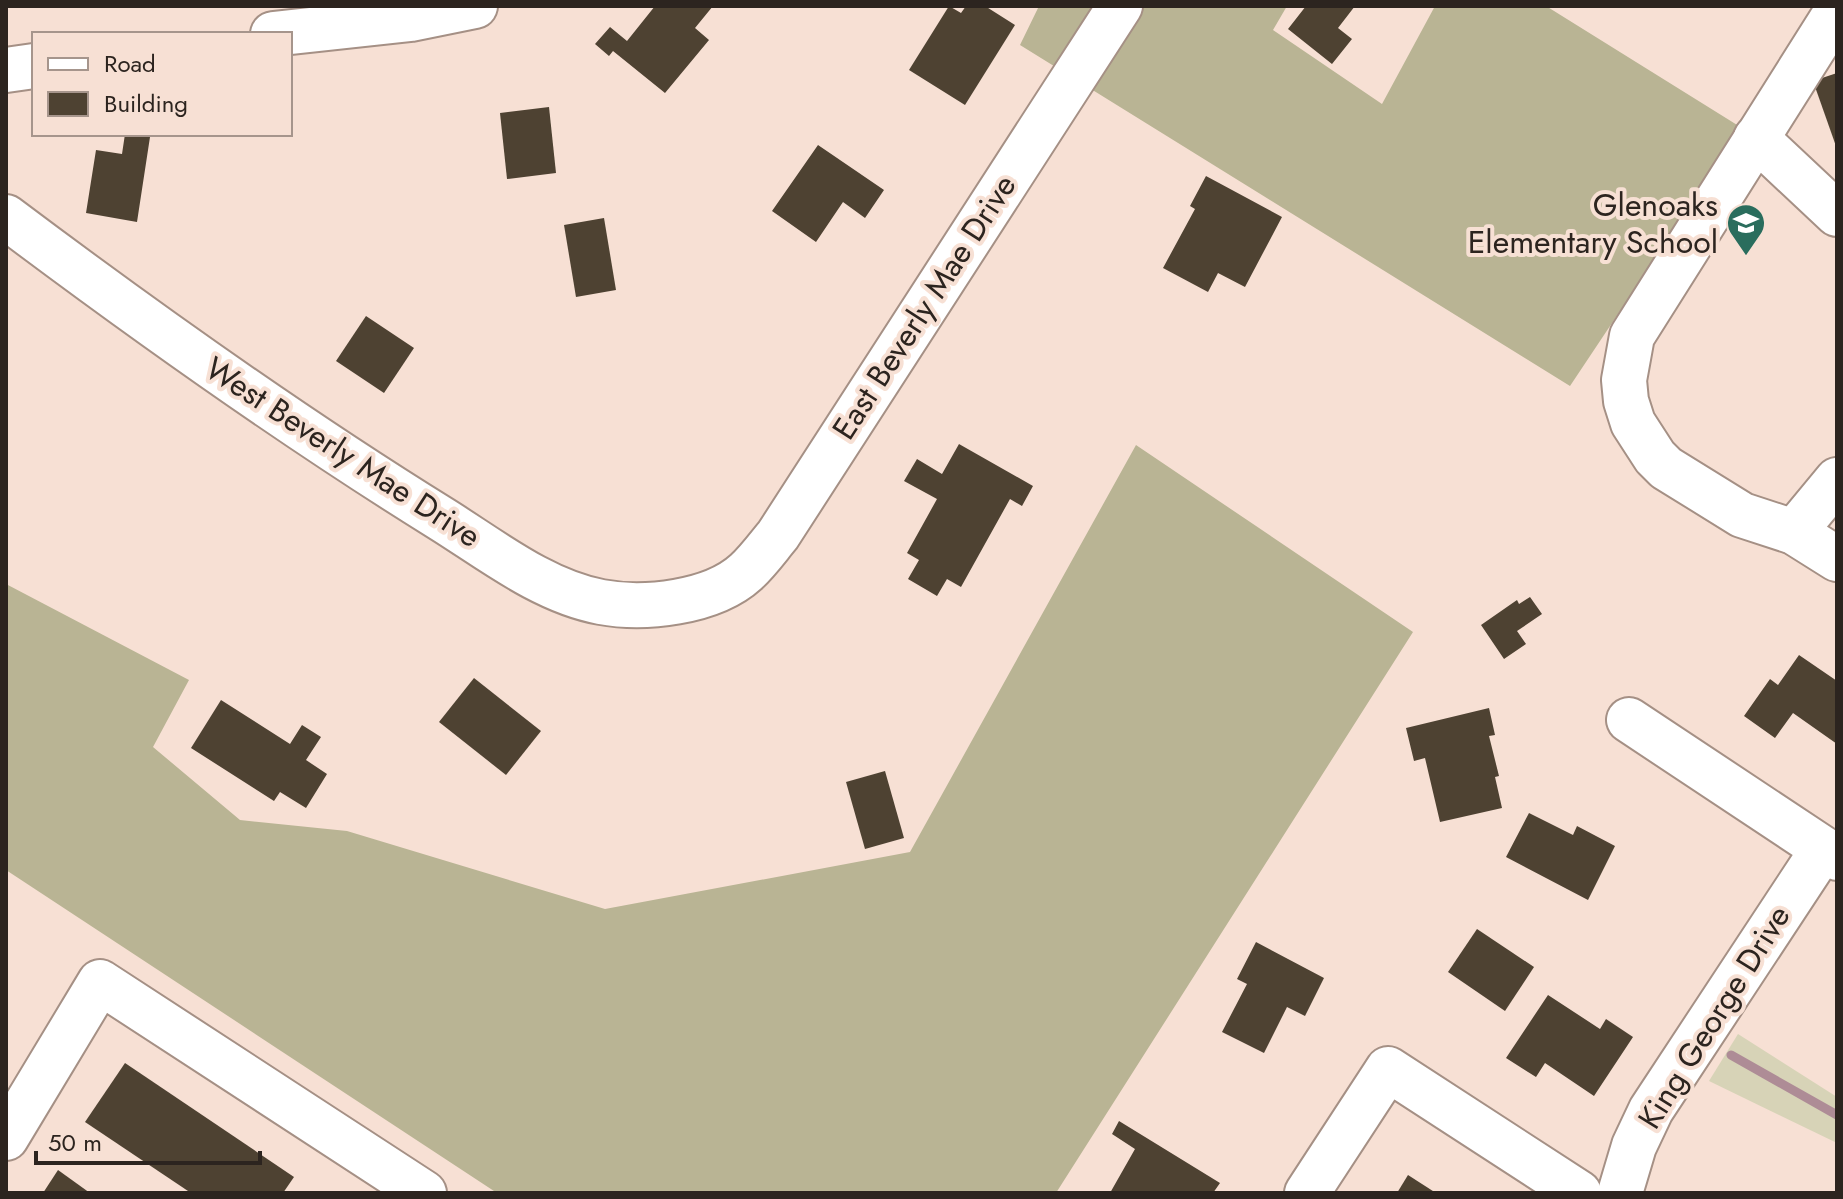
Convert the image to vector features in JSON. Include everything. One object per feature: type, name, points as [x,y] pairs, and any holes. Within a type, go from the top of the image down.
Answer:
[{"type":"street","points":[[291,32],[411,19],[475,6]]},
{"type":"street","name":"East Beverly Mae Drive","points":[[710,591],[745,573],[778,535],[1120,6]]},
{"type":"street","points":[[1837,11],[1632,336],[1624,380],[1633,423],[1642,441],[1666,468],[1742,515],[1794,532],[1837,559]]},
{"type":"street","points":[[6,70],[32,66]]},
{"type":"street","points":[[1756,138],[1837,214]]},
{"type":"street","name":"West Beverly Mae Drive","points":[[6,217],[97,286],[337,454],[548,585],[600,602],[639,605],[710,591]]},
{"type":"street","points":[[1794,532],[1837,480]]},
{"type":"street","points":[[1629,720],[1830,853]]},
{"type":"street","name":"King George Drive","points":[[1620,1193],[1634,1146],[1651,1110],[1830,853]]},
{"type":"street","points":[[6,1138],[100,982],[424,1193]]},
{"type":"street","points":[[1307,1193],[1388,1069],[1579,1193]]},
{"type":"shaded area","points":[[1039,6],[1287,6],[1273,30],[1382,104],[1435,6],[1546,6],[1742,128],[1570,386],[1020,45]]},
{"type":"shaded area","points":[[1136,445],[1413,632],[1056,1193],[497,1193],[6,870],[6,584],[189,680],[153,747],[240,820],[347,831],[605,909],[910,852]]},
{"type":"shaded area","points":[[1738,1034],[1837,1097],[1837,1143],[1709,1081]]},
{"type":"building","points":[[655,6],[713,6],[695,28],[709,40],[665,93],[613,51],[609,56],[595,44],[610,27],[627,41]]},
{"type":"building","points":[[949,6],[961,13],[966,6],[985,6],[1015,25],[965,105],[909,70]]},
{"type":"building","points":[[1306,6],[1355,6],[1338,28],[1352,39],[1332,64],[1288,29]]},
{"type":"building","points":[[1837,73],[1837,149],[1813,81]]},
{"type":"building","points":[[549,107],[556,173],[507,179],[500,113]]},
{"type":"building","points":[[125,136],[150,137],[137,222],[86,213],[96,150],[122,154]]},
{"type":"building","points":[[818,145],[884,190],[865,218],[843,202],[816,242],[772,211]]},
{"type":"building","points":[[1206,176],[1282,217],[1245,287],[1218,273],[1208,292],[1163,268],[1195,209],[1190,206]]},
{"type":"building","points":[[604,218],[616,290],[576,297],[564,225]]},
{"type":"building","points":[[366,316],[414,348],[384,393],[336,361]]},
{"type":"building","points":[[959,444],[1033,486],[1022,506],[1010,499],[961,587],[947,579],[937,596],[908,579],[919,560],[907,553],[937,499],[904,481],[917,459],[942,474]]},
{"type":"building","points":[[1530,597],[1542,614],[1517,631],[1526,644],[1504,659],[1481,625],[1517,600],[1519,604]]},
{"type":"building","points":[[1799,655],[1837,681],[1837,744],[1793,713],[1775,738],[1744,716],[1770,679],[1778,685]]},
{"type":"building","points":[[474,678],[541,731],[506,775],[439,722]]},
{"type":"building","points":[[221,700],[290,744],[302,725],[321,737],[306,760],[327,774],[306,808],[280,792],[274,801],[191,748]]},
{"type":"building","points":[[1489,708],[1495,735],[1489,736],[1499,776],[1495,777],[1502,808],[1440,822],[1425,758],[1414,761],[1406,728]]},
{"type":"building","points":[[885,771],[904,838],[865,849],[846,782]]},
{"type":"building","points":[[1529,813],[1573,835],[1577,826],[1615,846],[1588,900],[1506,857]]},
{"type":"building","points":[[1477,929],[1534,967],[1505,1011],[1448,972]]},
{"type":"building","points":[[1256,942],[1324,978],[1305,1016],[1287,1007],[1264,1053],[1222,1032],[1247,984],[1237,979]]},
{"type":"building","points":[[1548,995],[1600,1029],[1606,1019],[1633,1037],[1594,1096],[1545,1063],[1536,1077],[1506,1058]]},
{"type":"building","points":[[125,1063],[294,1177],[283,1193],[191,1193],[85,1122]]},
{"type":"building","points":[[1119,1121],[1220,1183],[1213,1193],[1110,1193],[1135,1149],[1112,1134]]},
{"type":"building","points":[[58,1170],[90,1193],[43,1193]]},
{"type":"building","points":[[1408,1175],[1436,1193],[1397,1193]]},
{"type":"waterway","points":[[1731,1055],[1837,1115]]},
{"type":"place","name":"Glenoaks Elementary School","points":[[1746,257]]}]
